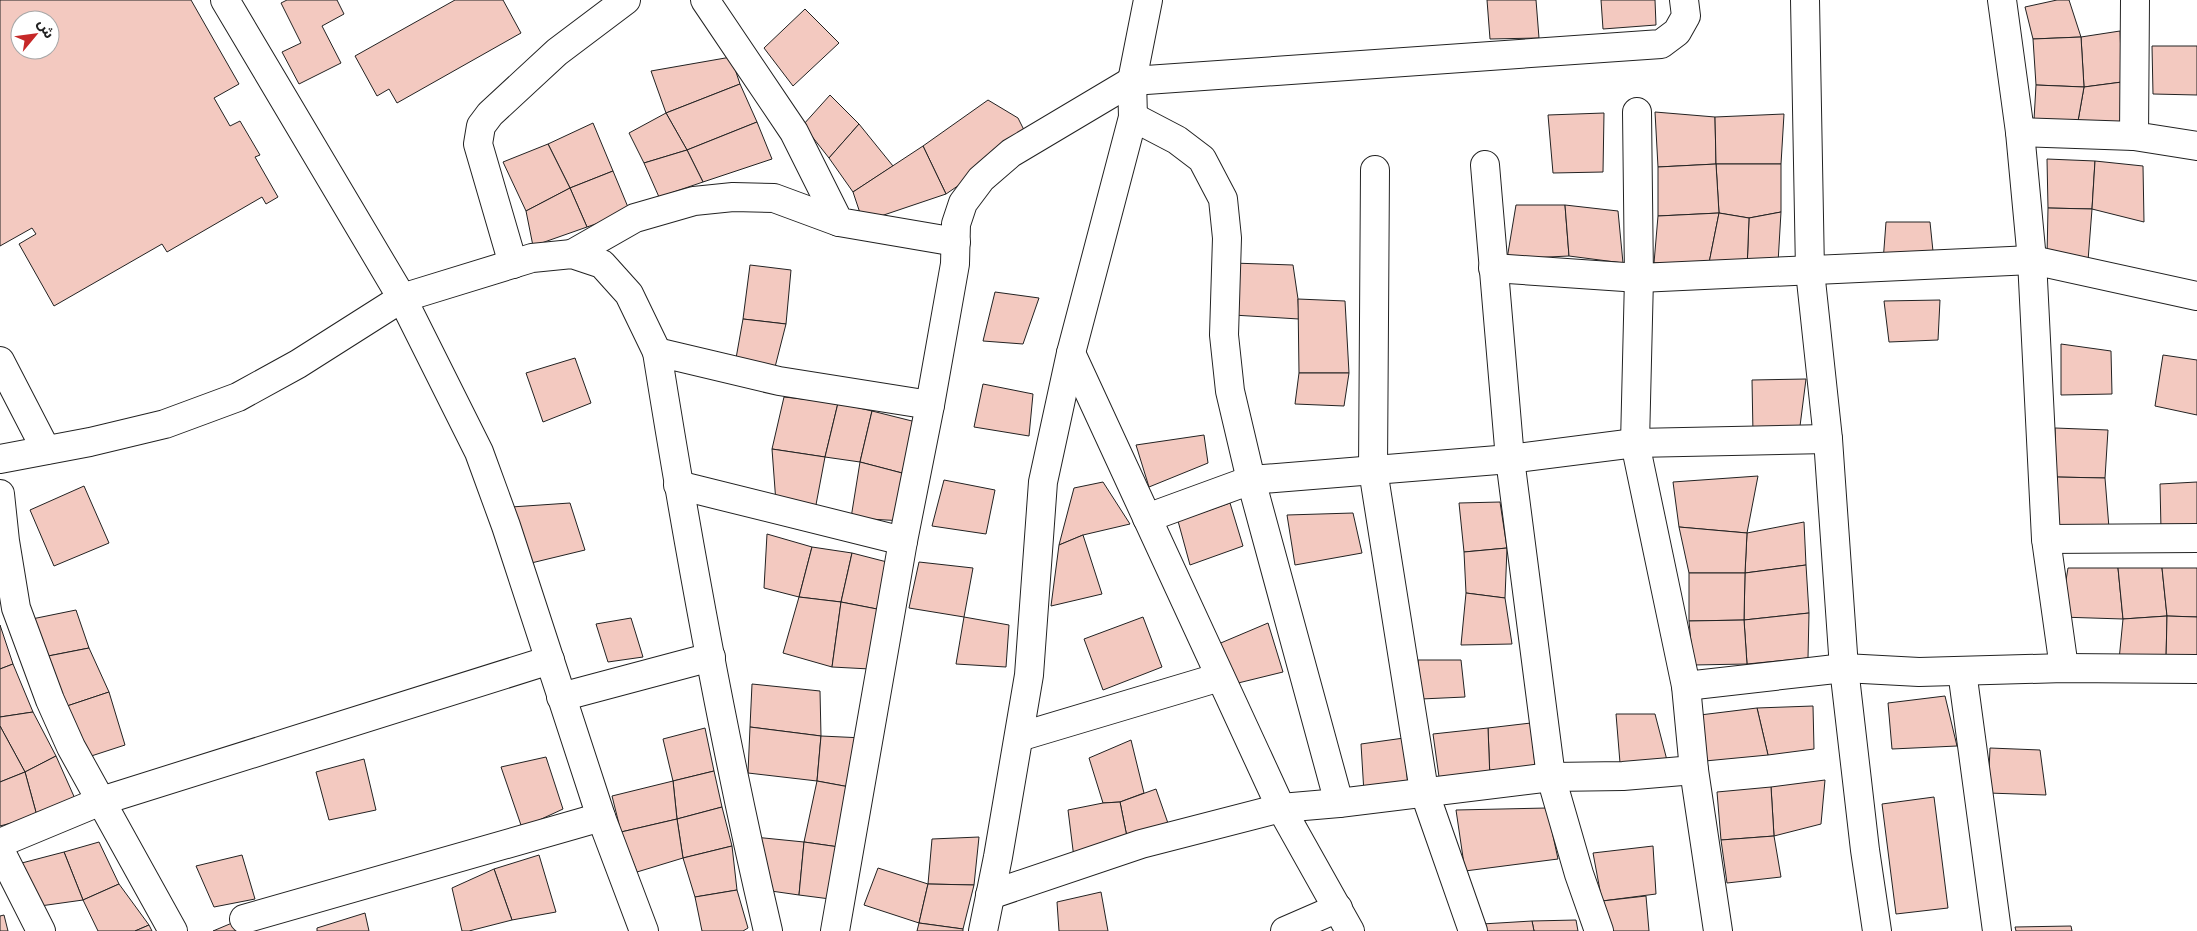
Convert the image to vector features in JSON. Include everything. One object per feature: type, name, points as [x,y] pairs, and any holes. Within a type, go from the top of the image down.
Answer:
[{"type":"street","points":[[225,0],[402,298],[479,452],[506,526],[601,817],[643,931]]},
{"type":"street","points":[[512,264],[478,144],[481,126],[490,114],[557,52],[626,0]]},
{"type":"street","points":[[705,0],[794,132],[839,222]]},
{"type":"street","points":[[835,931],[903,541],[955,264],[956,224],[963,203],[980,179],[1011,153],[1132,81],[1661,44],[1676,32],[1686,16],[1684,0]]},
{"type":"street","points":[[1806,0],[1810,271],[1828,439],[1844,668],[1865,850],[1877,931]]},
{"type":"street","points":[[2002,0],[2020,132],[2032,260],[2046,539],[2064,668]]},
{"type":"street","points":[[2134,0],[2134,136]]},
{"type":"street","points":[[983,931],[1030,675],[1043,482],[1071,353],[1133,116],[1132,81],[1144,2]]},
{"type":"street","points":[[1637,112],[1639,278],[1635,443],[1686,686],[1694,770],[1718,931]]},
{"type":"street","points":[[1133,116],[1177,140],[1202,159],[1224,199],[1227,238],[1224,335],[1230,391],[1251,480],[1339,803]]},
{"type":"street","points":[[2020,132],[2134,136],[2197,146]]},
{"type":"street","points":[[1485,165],[1510,459],[1551,777],[1579,874],[1599,931]]},
{"type":"street","points":[[1375,170],[1373,470],[1424,791],[1473,931]]},
{"type":"street","points":[[0,459],[164,424],[238,396],[298,364],[402,298],[532,258],[572,254],[635,218],[694,201],[733,197],[774,198],[839,222],[956,242]]},
{"type":"street","points":[[572,254],[602,264],[629,294],[657,352],[678,485],[711,657],[768,931]]},
{"type":"street","points":[[1493,268],[1639,278],[2032,260],[2197,296]]},
{"type":"street","points":[[657,352],[779,381],[930,405]]},
{"type":"street","points":[[1071,353],[1281,808],[1344,919],[1285,931]]},
{"type":"street","points":[[0,361],[46,450]]},
{"type":"street","points":[[1147,518],[1251,480],[1510,459],[1635,443],[1828,439]]},
{"type":"street","points":[[678,485],[903,541]]},
{"type":"street","points":[[0,494],[5,541],[16,608],[50,700],[71,747],[173,931]]},
{"type":"street","points":[[2046,539],[2197,538]]},
{"type":"street","points":[[561,696],[711,657]]},
{"type":"street","points":[[0,843],[101,801],[550,660]]},
{"type":"street","points":[[1686,686],[1844,668],[1919,672],[2064,668],[2197,668]]},
{"type":"street","points":[[1962,671],[1997,931]]},
{"type":"street","points":[[1019,737],[1220,677]]},
{"type":"street","points":[[990,895],[1141,844],[1281,808],[1339,803],[1424,791],[1551,777],[1623,776],[1694,770]]},
{"type":"street","points":[[244,918],[601,817]]},
{"type":"street","points":[[0,850],[41,931]]},
{"type":"building","points":[[0,0],[191,0],[239,84],[214,98],[230,126],[240,121],[260,155],[255,157],[278,197],[266,204],[262,197],[167,252],[162,244],[54,306],[19,244],[36,234],[32,228],[0,246]]},
{"type":"building","points":[[287,0],[337,0],[344,14],[322,26],[341,63],[299,84],[282,52],[301,43],[281,3]]},
{"type":"building","points":[[455,0],[503,0],[521,33],[397,103],[389,89],[377,96],[355,56]]},
{"type":"building","points":[[1487,0],[1536,0],[1539,38],[1490,39]]},
{"type":"building","points":[[1601,0],[1655,0],[1656,25],[1603,29]]},
{"type":"building","points":[[2057,0],[2069,0],[2081,37],[2033,39],[2025,7]]},
{"type":"building","points":[[805,9],[839,43],[793,86],[764,48]]},
{"type":"building","points":[[2120,31],[2122,82],[2084,87],[2081,37]]},
{"type":"building","points":[[2081,37],[2084,87],[2036,85],[2033,39]]},
{"type":"building","points":[[2152,46],[2197,46],[2197,95],[2153,94]]},
{"type":"building","points":[[731,57],[740,84],[666,113],[651,71]]},
{"type":"building","points":[[2122,82],[2125,124],[2078,121],[2084,87]]},
{"type":"building","points":[[740,84],[757,122],[687,150],[666,113]]},
{"type":"building","points":[[2036,85],[2084,87],[2078,121],[2034,120]]},
{"type":"building","points":[[830,95],[859,124],[829,158],[803,125]]},
{"type":"building","points":[[988,100],[1018,118],[1028,138],[946,194],[923,146]]},
{"type":"building","points":[[1655,112],[1715,117],[1716,164],[1658,167]]},
{"type":"building","points":[[666,113],[687,150],[644,163],[629,133]]},
{"type":"building","points":[[1604,113],[1603,172],[1553,173],[1548,115]]},
{"type":"building","points":[[1784,114],[1781,164],[1716,164],[1715,117]]},
{"type":"building","points":[[757,122],[772,159],[703,182],[687,150]]},
{"type":"building","points":[[593,123],[613,171],[570,188],[548,144]]},
{"type":"building","points":[[859,124],[893,166],[853,192],[829,158]]},
{"type":"building","points":[[548,144],[570,188],[526,211],[503,162]]},
{"type":"building","points":[[923,146],[946,194],[863,222],[853,192]]},
{"type":"building","points":[[687,150],[703,182],[659,197],[644,163]]},
{"type":"building","points":[[2047,159],[2095,161],[2092,209],[2048,208]]},
{"type":"building","points":[[2095,161],[2143,166],[2144,222],[2092,209]]},
{"type":"building","points":[[1716,164],[1781,164],[1781,212],[1749,218],[1719,213]]},
{"type":"building","points":[[1716,164],[1719,213],[1658,216],[1658,167]]},
{"type":"building","points":[[613,171],[630,212],[587,227],[570,188]]},
{"type":"building","points":[[570,188],[587,227],[533,246],[526,211]]},
{"type":"building","points":[[1516,205],[1565,205],[1569,256],[1507,259]]},
{"type":"building","points":[[1565,205],[1618,211],[1623,263],[1569,256]]},
{"type":"building","points":[[2048,208],[2092,209],[2088,261],[2047,257]]},
{"type":"building","points":[[1781,212],[1778,263],[1747,270],[1749,218]]},
{"type":"building","points":[[1719,213],[1709,263],[1654,263],[1658,216]]},
{"type":"building","points":[[1719,213],[1749,218],[1747,270],[1709,263]]},
{"type":"building","points":[[1886,222],[1930,222],[1934,261],[1883,262]]},
{"type":"building","points":[[1232,263],[1293,265],[1299,319],[1233,315]]},
{"type":"building","points":[[750,265],[791,270],[786,324],[743,319]]},
{"type":"building","points":[[995,292],[1039,298],[1023,344],[983,341]]},
{"type":"building","points":[[1298,299],[1345,301],[1349,373],[1299,373]]},
{"type":"building","points":[[1940,300],[1938,340],[1889,342],[1884,301]]},
{"type":"building","points":[[743,319],[786,324],[774,371],[735,364]]},
{"type":"building","points":[[2061,344],[2111,351],[2112,394],[2061,395]]},
{"type":"building","points":[[2163,355],[2197,360],[2197,415],[2155,406]]},
{"type":"building","points":[[575,358],[591,403],[543,422],[526,373]]},
{"type":"building","points":[[1299,373],[1349,373],[1344,406],[1295,404]]},
{"type":"building","points":[[1806,379],[1799,434],[1753,434],[1752,380]]},
{"type":"building","points":[[983,384],[1033,394],[1029,436],[974,427]]},
{"type":"building","points":[[784,397],[838,403],[825,457],[772,449]]},
{"type":"building","points":[[838,403],[872,411],[860,462],[825,457]]},
{"type":"building","points":[[872,411],[916,422],[902,473],[860,462]]},
{"type":"building","points":[[2055,428],[2108,430],[2105,478],[2056,477]]},
{"type":"building","points":[[1204,435],[1208,463],[1149,487],[1136,445]]},
{"type":"building","points":[[772,449],[825,457],[815,510],[776,503]]},
{"type":"building","points":[[860,462],[902,473],[904,521],[851,518]]},
{"type":"building","points":[[1758,476],[1747,533],[1679,527],[1673,482]]},
{"type":"building","points":[[2056,477],[2105,478],[2109,528],[2056,527]]},
{"type":"building","points":[[944,480],[995,490],[986,534],[932,526]]},
{"type":"building","points":[[1103,482],[1130,524],[1083,535],[1059,545],[1074,488]]},
{"type":"building","points":[[2197,482],[2197,528],[2161,530],[2160,484]]},
{"type":"building","points":[[84,486],[109,543],[54,566],[30,510]]},
{"type":"building","points":[[1500,502],[1507,548],[1464,552],[1459,503]]},
{"type":"building","points":[[570,503],[585,550],[523,565],[511,507]]},
{"type":"building","points":[[1230,503],[1243,546],[1190,565],[1178,521]]},
{"type":"building","points":[[1353,513],[1362,553],[1295,565],[1287,515]]},
{"type":"building","points":[[1804,522],[1806,565],[1745,573],[1747,533]]},
{"type":"building","points":[[1679,527],[1747,533],[1745,573],[1689,573]]},
{"type":"building","points":[[767,534],[812,547],[799,597],[764,588]]},
{"type":"building","points":[[1083,535],[1102,594],[1051,606],[1059,545]]},
{"type":"building","points":[[812,547],[852,553],[841,602],[799,597]]},
{"type":"building","points":[[1507,548],[1505,598],[1466,593],[1464,552]]},
{"type":"building","points":[[852,553],[887,562],[877,609],[841,602]]},
{"type":"building","points":[[919,562],[973,568],[964,617],[909,608]]},
{"type":"building","points":[[1806,565],[1809,613],[1744,620],[1745,573]]},
{"type":"building","points":[[2068,568],[2118,568],[2123,619],[2060,617]]},
{"type":"building","points":[[2118,568],[2162,568],[2167,616],[2123,619]]},
{"type":"building","points":[[2162,568],[2197,568],[2197,617],[2167,616]]},
{"type":"building","points":[[1689,573],[1745,573],[1744,620],[1689,621]]},
{"type":"building","points":[[1466,593],[1505,598],[1512,644],[1461,645]]},
{"type":"building","points":[[799,597],[841,602],[832,667],[783,653]]},
{"type":"building","points":[[841,602],[877,609],[870,669],[832,667]]},
{"type":"building","points":[[76,610],[89,648],[38,658],[27,620]]},
{"type":"building","points":[[1809,613],[1808,658],[1747,664],[1744,620]]},
{"type":"building","points":[[2167,616],[2166,660],[2119,660],[2123,619]]},
{"type":"building","points":[[2167,616],[2197,617],[2197,662],[2166,660]]},
{"type":"building","points":[[964,617],[1009,625],[1006,667],[956,664]]},
{"type":"building","points":[[1143,617],[1162,667],[1103,690],[1084,639]]},
{"type":"building","points":[[631,618],[643,657],[608,662],[596,624]]},
{"type":"building","points":[[1744,620],[1747,664],[1693,665],[1689,621]]},
{"type":"building","points":[[1268,623],[1283,672],[1230,685],[1216,645]]},
{"type":"building","points":[[0,625],[13,664],[0,669]]},
{"type":"building","points":[[89,648],[109,692],[58,709],[38,658]]},
{"type":"building","points":[[1418,660],[1461,660],[1465,697],[1421,699]]},
{"type":"building","points":[[13,664],[33,712],[0,717],[0,669]]},
{"type":"building","points":[[752,684],[820,691],[821,736],[750,727]]},
{"type":"building","points":[[109,692],[125,745],[79,760],[58,709]]},
{"type":"building","points":[[1945,696],[1957,746],[1892,749],[1888,703]]},
{"type":"building","points":[[1813,706],[1814,749],[1768,755],[1757,708]]},
{"type":"building","points":[[1757,708],[1768,755],[1705,761],[1700,715]]},
{"type":"building","points":[[33,712],[56,756],[25,772],[0,726],[0,717]]},
{"type":"building","points":[[1616,714],[1655,714],[1669,768],[1621,775]]},
{"type":"building","points":[[1531,723],[1536,776],[1490,779],[1488,728]]},
{"type":"building","points":[[0,726],[25,772],[0,782]]},
{"type":"building","points":[[750,727],[821,736],[817,781],[748,773]]},
{"type":"building","points":[[705,728],[714,771],[673,781],[663,739]]},
{"type":"building","points":[[1488,728],[1490,779],[1440,784],[1433,734]]},
{"type":"building","points":[[821,736],[864,738],[855,788],[817,781]]},
{"type":"building","points":[[1404,738],[1408,788],[1364,793],[1361,744]]},
{"type":"building","points":[[1131,740],[1144,793],[1120,802],[1103,803],[1089,758]]},
{"type":"building","points":[[1990,748],[2040,750],[2046,795],[1988,793]]},
{"type":"building","points":[[56,756],[76,801],[37,816],[25,772]]},
{"type":"building","points":[[546,757],[563,809],[522,828],[501,767]]},
{"type":"building","points":[[364,759],[376,810],[329,820],[316,772]]},
{"type":"building","points":[[714,771],[722,807],[677,819],[673,781]]},
{"type":"building","points":[[25,772],[37,816],[0,826],[0,782]]},
{"type":"building","points":[[1825,780],[1821,824],[1774,836],[1771,787]]},
{"type":"building","points":[[673,781],[677,819],[621,832],[612,796]]},
{"type":"building","points":[[817,781],[855,788],[846,848],[804,842]]},
{"type":"building","points":[[1771,787],[1774,836],[1721,840],[1717,792]]},
{"type":"building","points":[[1156,789],[1170,829],[1127,837],[1120,802]]},
{"type":"building","points":[[1934,797],[1948,908],[1896,914],[1882,804]]},
{"type":"building","points":[[1120,802],[1127,837],[1074,858],[1068,810],[1103,803]]},
{"type":"building","points":[[722,807],[732,846],[683,858],[677,819]]},
{"type":"building","points":[[1547,808],[1558,859],[1465,871],[1456,810]]},
{"type":"building","points":[[677,819],[683,858],[637,872],[621,832]]},
{"type":"building","points":[[1774,836],[1781,877],[1727,883],[1721,840]]},
{"type":"building","points":[[754,837],[804,842],[799,895],[764,890]]},
{"type":"building","points":[[979,837],[974,885],[928,884],[932,839]]},
{"type":"building","points":[[99,842],[119,884],[83,900],[64,852]]},
{"type":"building","points":[[804,842],[846,848],[838,900],[799,895]]},
{"type":"building","points":[[732,846],[737,890],[695,897],[683,858]]},
{"type":"building","points":[[1653,846],[1656,894],[1602,901],[1593,853]]},
{"type":"building","points":[[64,852],[83,900],[33,907],[18,864]]},
{"type":"building","points":[[242,855],[255,899],[214,907],[196,866]]},
{"type":"building","points":[[539,855],[556,912],[512,920],[494,869]]},
{"type":"building","points":[[878,868],[928,884],[919,923],[864,905]]},
{"type":"building","points":[[494,869],[512,920],[469,931],[462,931],[452,888]]},
{"type":"building","points":[[119,884],[149,925],[135,931],[98,931],[83,900]]},
{"type":"building","points":[[928,884],[974,885],[963,929],[919,923]]},
{"type":"building","points":[[737,890],[748,928],[743,931],[702,931],[695,897]]},
{"type":"building","points":[[1101,892],[1108,931],[1059,931],[1057,902]]},
{"type":"building","points":[[1646,896],[1649,931],[1606,931],[1602,901]]},
{"type":"building","points":[[365,913],[369,931],[317,931],[317,928]]},
{"type":"building","points":[[4,915],[8,931],[0,931],[0,916]]},
{"type":"building","points":[[1576,920],[1578,931],[1534,931],[1532,921]]},
{"type":"building","points":[[1532,921],[1534,931],[1484,931],[1482,924]]},
{"type":"building","points":[[232,923],[236,931],[213,931]]},
{"type":"building","points":[[919,923],[963,929],[963,931],[917,931]]},
{"type":"building","points":[[149,925],[152,931],[135,931]]},
{"type":"building","points":[[2071,926],[2072,931],[2016,931],[2015,927]]}]
